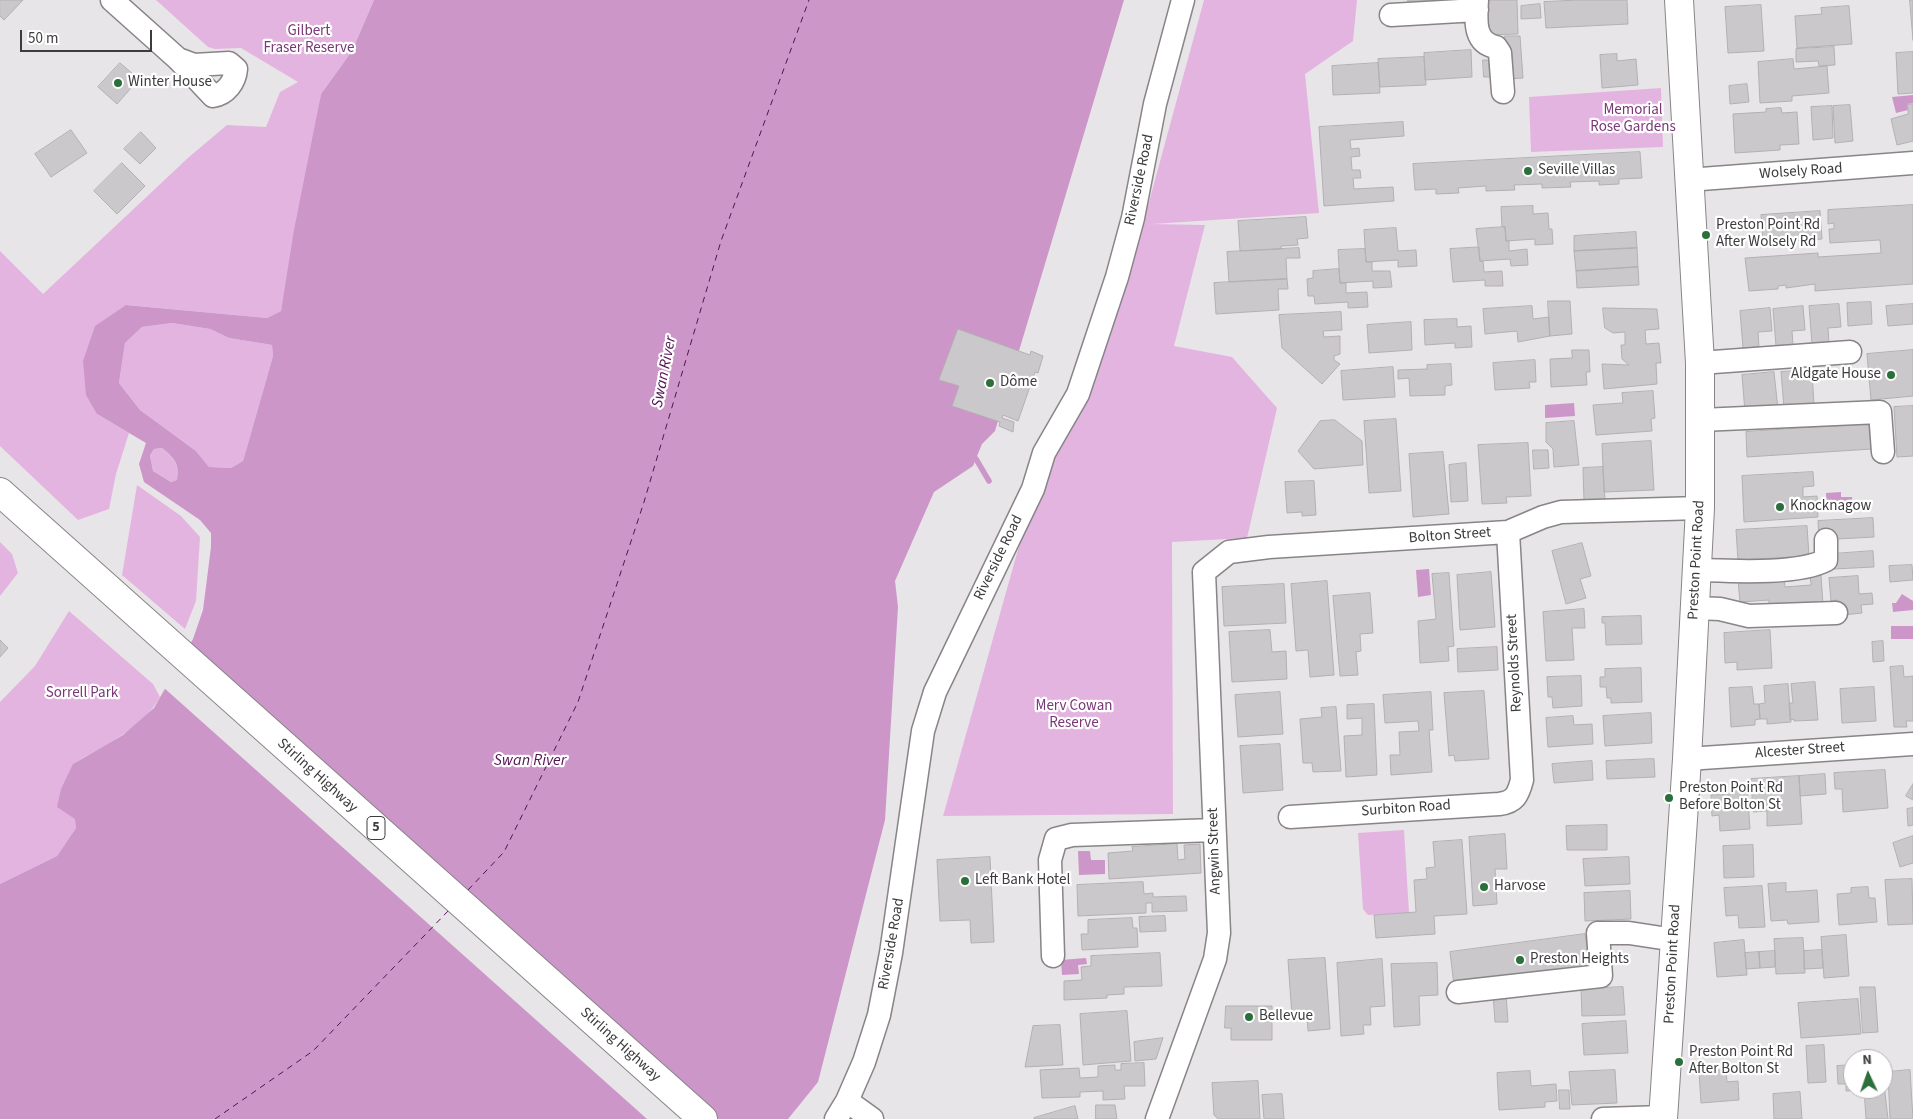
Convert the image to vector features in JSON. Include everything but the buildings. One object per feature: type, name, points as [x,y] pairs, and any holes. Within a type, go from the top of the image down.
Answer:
[{"type":"main road","name":"Preston Point Road","points":[[1663,1118],[1687,759],[1700,508],[1700,363],[1679,0]]},
{"type":"main road","name":"Stirling Highway","points":[[0,492],[43,544],[674,1119]]},
{"type":"main road","name":"Stirling Highway","points":[[0,518],[43,544],[703,1119]]},
{"type":"street","points":[[112,0],[178,59]]},
{"type":"street","name":"Riverside Road","points":[[853,1113],[864,1062],[879,1015],[896,924],[923,731],[932,700],[1033,489],[1044,453],[1081,386],[1118,277],[1133,218],[1155,104],[1182,0]]},
{"type":"street","name":"Riverside Road","points":[[853,1113],[883,1047],[920,824],[946,695],[988,600],[1062,451],[1106,340],[1133,253],[1157,144],[1195,0]]},
{"type":"street","points":[[1391,15],[1477,5],[1478,30],[1481,41],[1487,46],[1496,47],[1500,53],[1503,92]]},
{"type":"street","name":"Wolsely Road","points":[[1688,180],[1913,163]]},
{"type":"street","points":[[1700,363],[1850,352]]},
{"type":"street","points":[[1701,420],[1880,412],[1883,452]]},
{"type":"street","name":"Bolton Street","points":[[1204,572],[1230,552],[1269,547],[1508,532],[1542,517],[1561,512],[1700,508]]},
{"type":"street","name":"Reynolds Street","points":[[1508,532],[1522,780],[1518,793]]},
{"type":"street","points":[[1698,570],[1732,571],[1813,567],[1826,560],[1826,540]]},
{"type":"street","name":"Angwin Street","points":[[1157,1119],[1215,959],[1218,933],[1204,572]]},
{"type":"street","points":[[1696,608],[1720,609],[1749,616],[1836,613]]},
{"type":"street","name":"Alcester Street","points":[[1687,759],[1913,744]]},
{"type":"street","name":"Surbiton Road","points":[[1290,817],[1499,804],[1514,799],[1518,793]]},
{"type":"street","points":[[1053,956],[1050,860],[1056,839],[1072,834],[1214,830]]},
{"type":"street","points":[[1458,992],[1601,976],[1598,933],[1629,933],[1674,940]]},
{"type":"street","points":[[1603,1119],[1663,1118]]},
{"type":"green space","name":"Gilbert Fraser Reserve","points":[[156,0],[374,0],[352,51],[321,94],[281,311],[267,318],[127,305],[97,414],[129,433],[116,474],[109,509],[78,520],[0,446],[0,251],[43,294],[189,157],[227,125],[266,127],[280,92],[298,82],[241,48],[215,49],[208,47]]},
{"type":"green space","name":"Merv Cowan Reserve","points":[[1204,0],[1357,0],[1353,41],[1305,74],[1319,213],[1153,224],[1205,225],[1174,346],[1232,357],[1277,408],[1247,538],[1172,542],[1173,814],[943,816],[1021,539],[1109,330],[1143,224]]},
{"type":"green space","name":"Memorial Rose Gardens","points":[[1661,88],[1663,147],[1531,152],[1529,97]]},
{"type":"green space","points":[[172,323],[210,329],[229,338],[272,345],[273,356],[243,461],[231,468],[209,467],[196,451],[140,410],[119,383],[125,343],[142,327]]},
{"type":"green space","points":[[162,448],[175,462],[178,474],[177,480],[171,482],[153,471],[150,454],[154,449]]},
{"type":"green space","points":[[137,485],[181,516],[200,537],[196,601],[185,629],[122,575]]},
{"type":"green space","points":[[0,542],[12,554],[18,573],[0,596]]},
{"type":"green space","name":"Sorrell Park","points":[[69,611],[153,684],[160,697],[143,719],[132,728],[73,764],[76,828],[57,856],[0,884],[0,702],[35,666]]},
{"type":"green space","points":[[1404,830],[1409,913],[1368,915],[1363,909],[1358,833]]},
{"type":"water","name":"Swan River","points":[[374,0],[1124,0],[995,431],[982,444],[973,466],[934,492],[895,581],[898,607],[885,820],[818,1082],[788,1119],[0,1119],[0,884],[57,856],[76,828],[75,819],[57,807],[61,789],[73,764],[123,735],[154,708],[193,639],[203,610],[211,547],[211,533],[200,520],[144,482],[139,464],[146,443],[97,414],[86,395],[83,361],[95,326],[126,305],[267,318],[281,311],[294,230],[321,94],[352,51]],"holes":[[[172,323],[210,329],[229,338],[272,345],[273,356],[243,461],[231,468],[209,467],[196,451],[140,410],[119,383],[125,343],[142,327]],[[162,448],[177,465],[177,480],[171,482],[153,471],[150,455],[154,449]]]},
{"type":"water","points":[[1913,95],[1913,103],[1907,104],[1908,110],[1896,113],[1892,97]]},
{"type":"water","points":[[1574,403],[1575,416],[1545,418],[1545,405]]},
{"type":"water","points":[[1841,492],[1841,497],[1852,497],[1853,507],[1827,509],[1826,493]]},
{"type":"water","points":[[1429,569],[1431,595],[1418,597],[1416,570]]},
{"type":"water","points":[[1902,594],[1913,601],[1913,610],[1893,612],[1892,603],[1896,603]]},
{"type":"water","points":[[1891,626],[1913,626],[1913,639],[1891,639]]},
{"type":"water","points":[[1078,851],[1090,851],[1091,860],[1105,860],[1105,874],[1079,875]]},
{"type":"water","points":[[1086,958],[1087,964],[1078,965],[1079,974],[1062,975],[1061,960]]},
{"type":"pier","points":[[187,644],[719,1119],[647,1119],[163,687]]},
{"type":"waterway","points":[[976,459],[989,481]]},
{"type":"ferry route","points":[[468,890],[504,852],[578,702],[644,502],[721,241],[809,0]]},
{"type":"ferry route","points":[[215,1119],[313,1051],[450,909]]},
{"type":"place","name":"Winter House","points":[[118,83]]},
{"type":"place","name":"Seville Villas","points":[[1528,171]]},
{"type":"place","name":"Preston Point Rd After Wolsely Rd","points":[[1706,235]]},
{"type":"place","name":"Aldgate House","points":[[1891,375]]},
{"type":"place","name":"Dôme","points":[[990,383]]},
{"type":"place","name":"Knocknagow","points":[[1780,507]]},
{"type":"place","name":"Preston Point Rd Before Bolton St","points":[[1669,798]]},
{"type":"place","name":"Left Bank Hotel","points":[[965,881]]},
{"type":"place","name":"Harvose","points":[[1484,887]]},
{"type":"place","name":"Preston Heights","points":[[1520,960]]},
{"type":"place","name":"Bellevue","points":[[1249,1017]]},
{"type":"place","name":"Preston Point Rd After Bolton St","points":[[1679,1062]]}]
